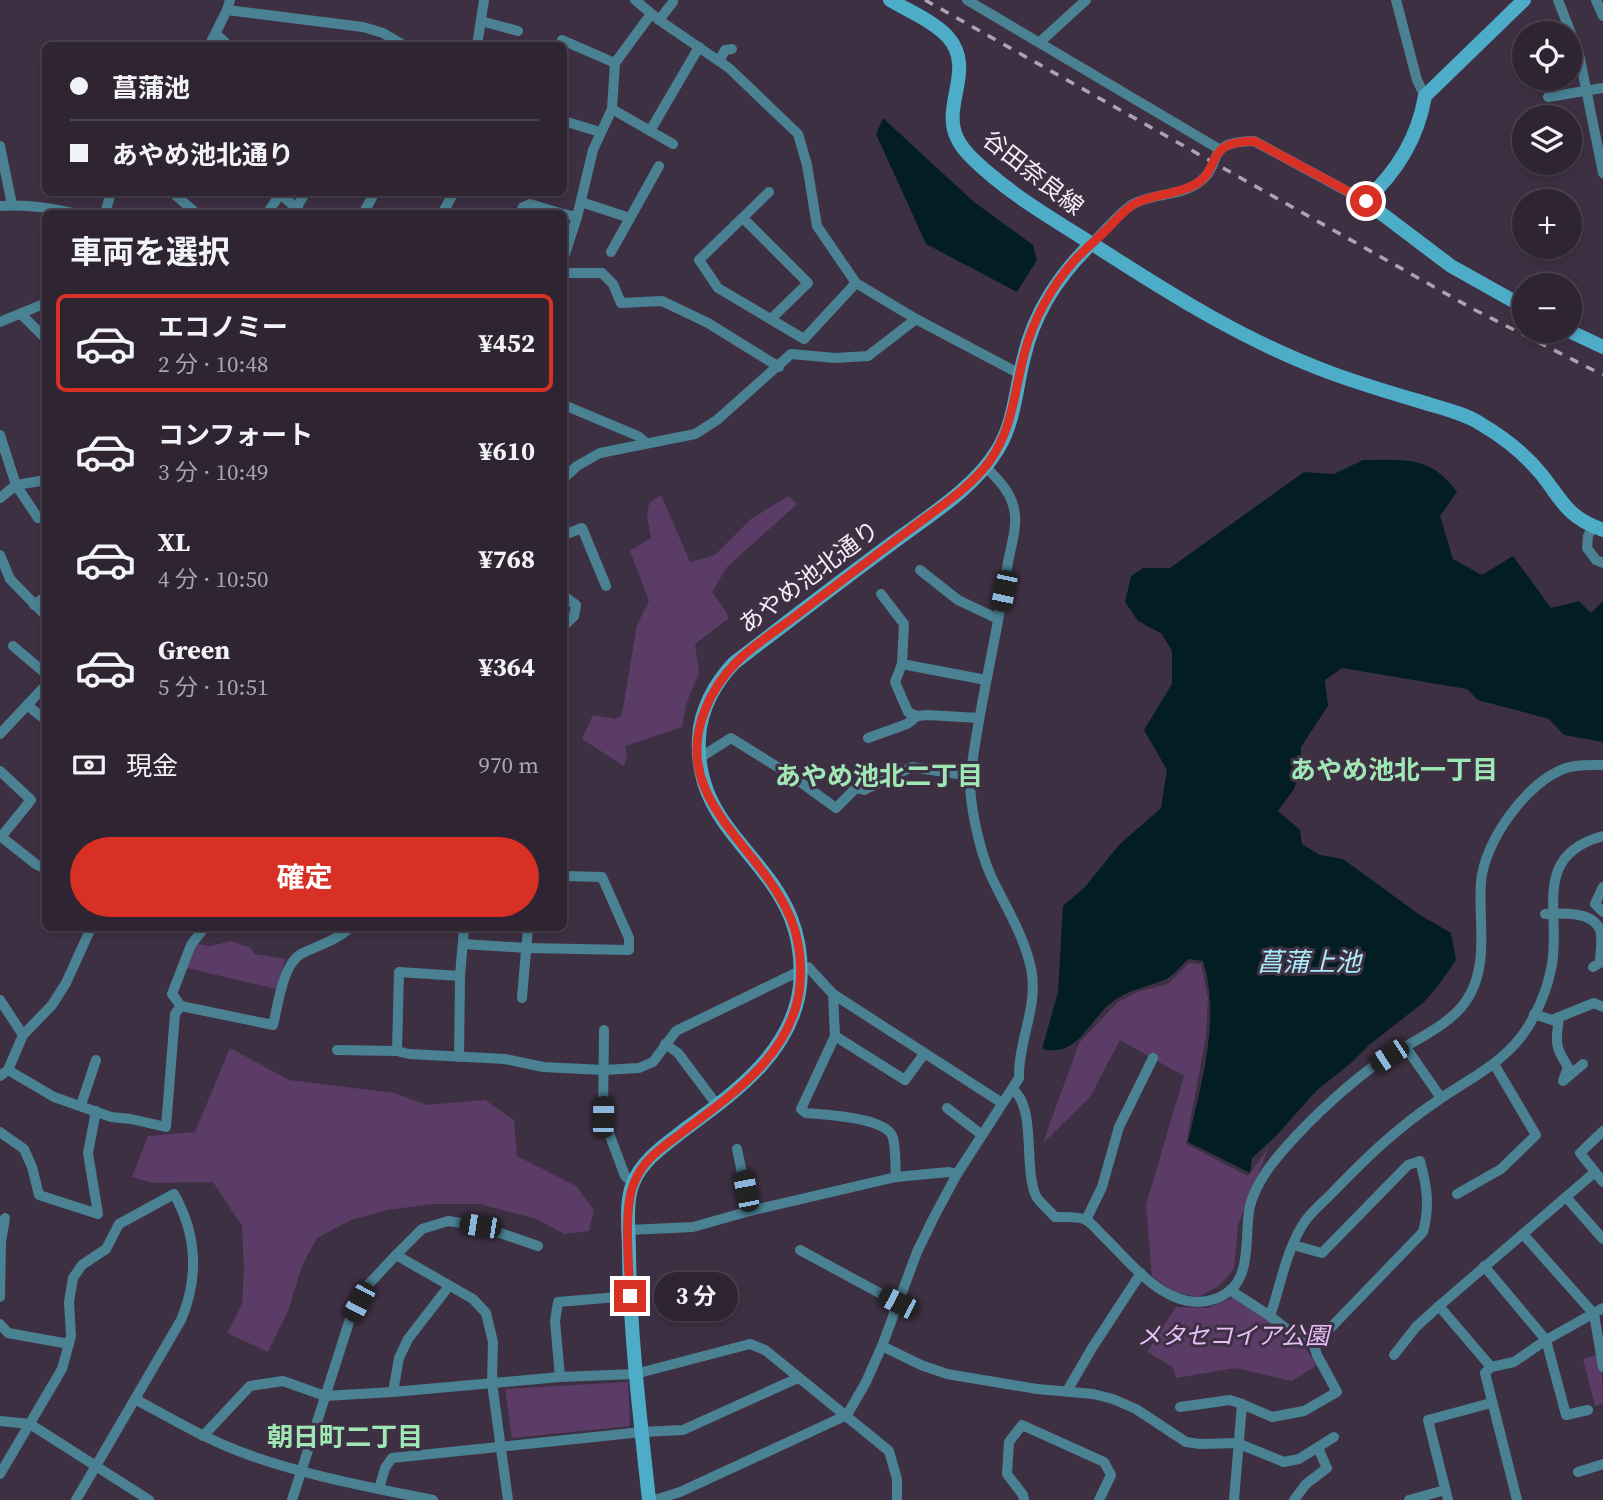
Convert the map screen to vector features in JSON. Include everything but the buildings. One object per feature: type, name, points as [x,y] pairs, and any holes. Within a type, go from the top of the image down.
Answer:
[{"type":"street","points":[[478,42],[484,0]]},
{"type":"street","points":[[635,0],[719,61],[797,134],[807,165],[817,226],[856,283],[1020,374]]},
{"type":"street","name":"谷田奈良線","points":[[890,0],[949,38],[958,55],[960,80],[953,113],[956,136],[962,146],[998,181],[1091,244],[1195,309],[1268,347],[1328,372],[1444,408],[1480,423],[1511,444],[1541,474],[1563,506],[1598,528]]},
{"type":"street","points":[[967,0],[1219,149],[1234,141],[1254,141],[1366,201],[1451,266],[1512,300]]},
{"type":"street","points":[[1040,42],[1086,0]]},
{"type":"street","points":[[1396,0],[1417,80],[1425,96]]},
{"type":"street","points":[[1366,201],[1382,186],[1406,152],[1425,96],[1524,0]]},
{"type":"street","points":[[1558,0],[1579,54],[1603,173]]},
{"type":"street","points":[[1596,0],[1603,16]]},
{"type":"street","points":[[567,248],[600,132],[612,109],[615,63],[655,17],[673,2]]},
{"type":"street","points":[[211,42],[229,5],[363,27],[383,33],[398,42]]},
{"type":"street","points":[[481,21],[519,32]]},
{"type":"street","points":[[216,34],[225,42]]},
{"type":"street","points":[[562,40],[567,42]]},
{"type":"street","points":[[567,42],[615,63]]},
{"type":"street","points":[[650,131],[699,47]]},
{"type":"street","points":[[719,61],[725,50],[732,49]]},
{"type":"street","points":[[1548,97],[1603,88]]},
{"type":"street","points":[[612,109],[673,144]]},
{"type":"street","points":[[567,122],[600,132]]},
{"type":"street","points":[[0,146],[6,206],[62,210]]},
{"type":"street","name":"あやめ池北通り","points":[[649,1500],[635,1374],[630,1296],[629,1202],[633,1183],[650,1157],[755,1073],[782,1039],[797,1003],[800,971],[799,950],[790,918],[775,890],[724,823],[710,801],[702,781],[698,759],[699,728],[704,712],[715,687],[734,663],[943,504],[985,466],[1011,419],[1033,327],[1048,298],[1073,261],[1135,203],[1186,190],[1204,177],[1219,149]]},
{"type":"street","points":[[611,251],[659,166]]},
{"type":"street","points":[[769,192],[699,261],[718,288],[804,339],[856,283]]},
{"type":"street","points":[[177,196],[192,210]]},
{"type":"street","points":[[282,196],[299,210]]},
{"type":"street","points":[[581,202],[630,218]]},
{"type":"street","points":[[522,210],[530,204],[550,210]]},
{"type":"street","points":[[567,215],[577,218]]},
{"type":"street","points":[[744,219],[808,282],[771,318]]},
{"type":"street","points":[[567,273],[602,273],[613,284],[621,303],[662,301],[708,323],[779,367]]},
{"type":"street","points":[[0,322],[42,305]]},
{"type":"street","points":[[21,314],[42,335]]},
{"type":"street","points":[[567,475],[600,453],[695,434],[718,420],[791,354],[835,358],[868,356],[916,318]]},
{"type":"street","points":[[1582,337],[1603,347]]},
{"type":"street","points":[[567,406],[638,436],[645,442]]},
{"type":"street","points":[[0,435],[16,485],[38,518]]},
{"type":"street","points":[[655,1500],[681,1496],[847,1415],[882,1346],[917,1252],[957,1174],[1019,1078],[1018,1059],[1032,1011],[1034,987],[1022,934],[989,873],[973,814],[970,776],[1015,512],[1009,491],[985,466]]},
{"type":"street","points":[[0,498],[16,485],[42,481]]},
{"type":"street","points":[[567,534],[582,528],[606,586]]},
{"type":"street","points":[[1598,528],[1588,536],[1587,548],[1596,560],[1603,563]]},
{"type":"street","points":[[0,555],[10,579],[42,613]]},
{"type":"street","points":[[920,570],[958,600],[998,619]]},
{"type":"street","points":[[881,594],[904,624],[902,664],[895,682],[908,712],[917,716],[979,718]]},
{"type":"street","points":[[567,598],[576,605],[574,616],[567,623]]},
{"type":"street","points":[[34,605],[42,600]]},
{"type":"street","points":[[13,646],[42,671]]},
{"type":"street","points":[[902,664],[986,680]]},
{"type":"street","points":[[0,734],[42,689]]},
{"type":"street","points":[[27,705],[42,716]]},
{"type":"street","points":[[868,738],[907,724],[917,716]]},
{"type":"street","points":[[698,759],[731,738],[836,808],[856,788],[864,790],[912,767],[970,776]]},
{"type":"street","points":[[1012,1089],[1019,1094],[1024,1105],[1031,1172],[1037,1196],[1055,1217],[1086,1220],[1164,1292],[1183,1300],[1216,1299],[1230,1290],[1243,1272],[1248,1254],[1247,1223],[1251,1202],[1264,1175],[1276,1159],[1372,1067],[1452,1017],[1465,1002],[1476,982],[1482,958],[1481,880],[1493,841],[1507,819],[1532,790],[1565,768],[1603,765]]},
{"type":"street","points":[[0,771],[31,800],[1,837],[42,867]]},
{"type":"street","points":[[1270,1316],[1302,1224],[1379,1144],[1441,1098],[1494,1064],[1522,1036],[1547,986],[1553,962],[1549,914],[1557,872],[1579,845],[1603,836]]},
{"type":"street","points":[[463,944],[629,950],[629,938],[602,877],[567,876]]},
{"type":"street","points":[[1603,887],[1595,904],[1603,912]]},
{"type":"street","points":[[1549,914],[1583,916],[1595,922],[1601,931],[1600,963],[1593,967]]},
{"type":"street","points":[[90,931],[59,994],[23,1035],[4,1073],[54,1097],[111,1117],[166,1127],[175,1014],[181,1006]]},
{"type":"street","points":[[202,931],[191,946],[172,994],[181,1006],[273,1025],[289,966],[298,955],[338,939],[347,931]]},
{"type":"street","points":[[459,1057],[464,931]]},
{"type":"street","points":[[522,998],[528,931]]},
{"type":"street","points":[[337,1049],[505,1059],[543,1067],[604,1070],[639,1068],[653,1062],[676,1031],[808,967],[833,994],[1002,1103]]},
{"type":"street","points":[[397,1051],[399,972],[460,976]]},
{"type":"street","points":[[833,994],[835,1036],[801,1109],[806,1113],[868,1121],[888,1129],[893,1136],[896,1177]]},
{"type":"street","points":[[0,1000],[23,1035]]},
{"type":"street","points":[[1534,1014],[1552,1020],[1594,1003],[1603,1007]]},
{"type":"street","points":[[1559,1017],[1555,1037],[1557,1050],[1567,1067],[1563,1080],[1583,1064]]},
{"type":"street","points":[[604,1030],[603,1117],[625,1176],[633,1183]]},
{"type":"street","points":[[835,1036],[905,1080],[924,1055]]},
{"type":"street","points":[[665,1044],[678,1053],[717,1105]]},
{"type":"street","points":[[1405,1046],[1441,1098]]},
{"type":"street","points":[[1086,1220],[1102,1186],[1119,1127],[1153,1058]]},
{"type":"street","points":[[81,1105],[96,1060]]},
{"type":"street","points":[[1457,1194],[1501,1169],[1536,1135],[1494,1064]]},
{"type":"street","points":[[947,1108],[982,1135]]},
{"type":"street","points":[[0,1132],[24,1149],[39,1195],[98,1214],[88,1153],[96,1111]]},
{"type":"street","points":[[1603,1130],[1580,1153],[1603,1182]]},
{"type":"street","points":[[737,1149],[750,1212]]},
{"type":"street","points":[[1293,1245],[1322,1253],[1408,1165],[1420,1161],[1429,1212],[1423,1231],[1314,1345]]},
{"type":"street","points":[[629,1230],[693,1227],[896,1177],[949,1172],[957,1174]]},
{"type":"street","points":[[1394,1355],[1416,1327],[1439,1306],[1595,1172]]},
{"type":"street","points":[[0,1475],[62,1369],[71,1336],[69,1302],[73,1279],[82,1265],[106,1249],[119,1224],[173,1194],[192,1238],[192,1288],[181,1320],[76,1500]]},
{"type":"street","points":[[1566,1196],[1603,1239]]},
{"type":"street","points":[[0,1297],[1,1242],[5,1218]]},
{"type":"street","points":[[292,1500],[349,1319],[368,1285],[396,1255],[422,1229],[447,1221],[480,1226],[538,1246]]},
{"type":"street","points":[[1522,1234],[1599,1311],[1603,1367]]},
{"type":"street","points":[[800,1250],[898,1303]]},
{"type":"street","points":[[396,1255],[473,1299],[486,1313],[493,1342],[492,1383],[508,1500]]},
{"type":"street","points":[[1484,1266],[1546,1340],[1566,1415],[1588,1410]]},
{"type":"street","points":[[1067,1391],[1141,1273]]},
{"type":"street","points":[[393,1392],[399,1357],[408,1339],[449,1286]]},
{"type":"street","points":[[1230,1290],[1303,1342],[1314,1345]]},
{"type":"street","points":[[560,1377],[555,1321],[558,1302],[630,1296]]},
{"type":"street","points":[[1439,1306],[1491,1367]]},
{"type":"street","points":[[1517,1500],[1485,1373],[1491,1367],[1514,1362],[1546,1340],[1599,1311]]},
{"type":"street","points":[[0,1324],[8,1333],[69,1344]]},
{"type":"street","points":[[203,1436],[250,1386],[283,1381],[325,1396],[560,1377],[635,1374],[750,1344],[765,1350],[889,1451],[897,1479],[897,1500]]},
{"type":"street","points":[[1180,1407],[1230,1400],[1272,1417],[1304,1410],[1337,1392],[1314,1345]]},
{"type":"street","points":[[882,1346],[947,1374],[1037,1389],[1093,1394],[1136,1409],[1186,1442],[1237,1443],[1284,1462],[1299,1459],[1334,1437]]},
{"type":"street","points":[[379,1489],[385,1468],[392,1458],[683,1430],[798,1378]]},
{"type":"street","points":[[135,1399],[203,1436],[242,1453],[302,1471],[433,1500]]},
{"type":"street","points":[[1409,1500],[1447,1495],[1428,1420],[1491,1403]]},
{"type":"street","points":[[1234,1500],[1242,1404]]},
{"type":"street","points":[[0,1421],[30,1424],[149,1500]]},
{"type":"street","points":[[1024,1500],[1007,1474],[1009,1442],[1022,1425],[1104,1462],[1111,1475],[1099,1500]]},
{"type":"street","points":[[1294,1500],[1306,1484],[1327,1468],[1318,1448]]},
{"type":"street","points":[[1578,1472],[1603,1464]]},
{"type":"green space","points":[[661,495],[690,562],[715,555],[751,519],[788,496],[797,504],[727,567],[712,592],[727,613],[728,619],[695,644],[699,673],[686,704],[682,727],[625,746],[627,755],[624,766],[582,739],[593,715],[616,719],[622,715],[637,625],[649,601],[630,551],[651,538],[647,516],[649,503]]},
{"type":"green space","points":[[231,941],[251,948],[254,954],[285,959],[276,989],[187,968],[197,944],[210,946]]},
{"type":"green space","points":[[1189,963],[1201,964],[1208,998],[1206,1036],[1186,1144],[1248,1176],[1269,1147],[1238,1225],[1234,1269],[1219,1286],[1198,1297],[1174,1292],[1152,1276],[1146,1205],[1184,1076],[1120,1040],[1090,1097],[1043,1143],[1079,1043],[1118,1002],[1137,992],[1168,984]]},
{"type":"green space","points":[[230,1048],[289,1080],[394,1093],[427,1105],[485,1100],[514,1120],[517,1156],[576,1186],[594,1210],[589,1231],[564,1234],[537,1219],[480,1204],[431,1204],[388,1210],[351,1220],[317,1238],[302,1266],[288,1311],[268,1352],[227,1333],[242,1305],[242,1226],[213,1182],[153,1183],[132,1177],[148,1136],[195,1132]]},
{"type":"green space","name":"メタセコイア公園","points":[[1235,1297],[1303,1345],[1317,1365],[1292,1381],[1235,1368],[1176,1378],[1173,1367],[1147,1352],[1176,1307],[1208,1308]]},
{"type":"green space","points":[[1601,1354],[1603,1404],[1595,1406],[1583,1359]]},
{"type":"green space","points":[[628,1382],[630,1426],[512,1438],[505,1389]]},
{"type":"water","points":[[883,118],[974,202],[1033,245],[1037,260],[1017,292],[926,244],[876,134]]},
{"type":"water","name":"菖蒲上池","points":[[1363,460],[1416,462],[1437,471],[1447,480],[1457,492],[1440,516],[1453,559],[1482,575],[1513,556],[1551,608],[1579,601],[1591,613],[1603,601],[1603,742],[1564,735],[1549,719],[1478,700],[1467,689],[1342,668],[1325,680],[1328,706],[1301,747],[1300,772],[1294,789],[1278,811],[1300,830],[1302,844],[1320,855],[1343,859],[1420,915],[1451,933],[1456,960],[1424,1002],[1317,1090],[1275,1137],[1252,1158],[1250,1173],[1188,1142],[1210,1029],[1208,984],[1203,961],[1188,959],[1168,978],[1118,998],[1067,1047],[1056,1050],[1042,1049],[1058,992],[1063,906],[1085,887],[1119,845],[1161,808],[1167,770],[1144,730],[1172,684],[1172,651],[1162,634],[1138,621],[1125,602],[1131,576],[1143,568],[1170,568],[1304,472],[1334,474]]},
{"type":"railway","points":[[925,0],[1475,310],[1603,375]]},
{"type":"district","name":"あやめ池北一丁目","points":[[1394,770]]},
{"type":"district","name":"あやめ池北二丁目","points":[[879,776]]},
{"type":"district","name":"朝日町二丁目","points":[[345,1437]]},
{"type":"route","points":[[630,1296],[629,1202],[633,1183],[650,1157],[755,1073],[771,1055],[790,1021],[800,985],[799,950],[790,918],[775,890],[724,823],[710,801],[702,781],[698,759],[699,728],[715,687],[723,675],[778,628],[943,504],[985,466],[998,448],[1011,419],[1024,355],[1033,327],[1048,298],[1073,261],[1135,203],[1186,190],[1199,183],[1219,149],[1234,141],[1254,141],[1366,201]]}]
